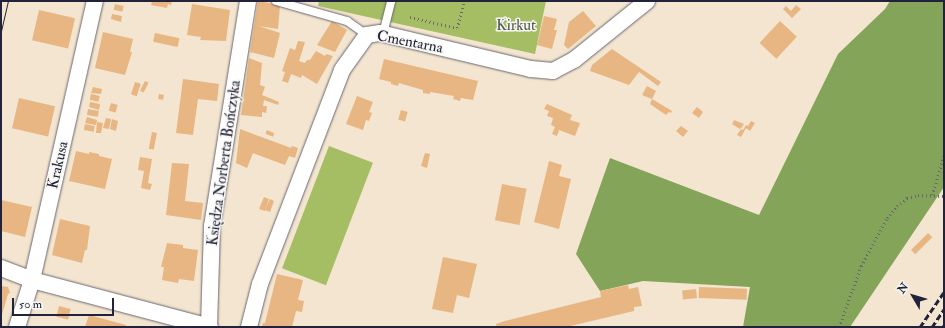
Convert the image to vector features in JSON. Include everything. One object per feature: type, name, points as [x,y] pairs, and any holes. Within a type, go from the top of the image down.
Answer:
[{"type":"street","name":"Krakusa","points":[[17,327],[32,280],[95,1]]},
{"type":"street","name":"Księdza Norberta Bończyka","points":[[209,327],[212,226],[248,1]]},
{"type":"street","name":"Cmentarna","points":[[249,327],[260,284],[342,70],[375,34],[531,69],[552,71],[574,60],[647,1]]},
{"type":"street","points":[[1,268],[32,280],[209,327]]},
{"type":"lane","points":[[276,1],[342,19],[375,34],[391,1]]},
{"type":"path","points":[[410,17],[457,28],[464,1]]},
{"type":"path","points":[[932,195],[944,155]]},
{"type":"path","points":[[839,327],[861,266],[887,218],[897,206],[907,198],[918,195],[944,196]]},
{"type":"green space","name":"Kirkut","points":[[319,1],[546,1],[535,54],[318,6]]},
{"type":"green space","points":[[890,1],[944,1],[944,187],[850,327],[743,327],[750,287],[643,281],[600,291],[576,254],[610,158],[759,215],[838,54],[885,9]]},
{"type":"green space","points":[[329,146],[373,163],[326,285],[282,268]]},
{"type":"building","points":[[152,1],[172,1],[171,5],[168,4],[167,8],[151,5]]},
{"type":"building","points":[[258,1],[280,5],[278,29],[259,26],[280,33],[274,58],[250,52]]},
{"type":"building","points":[[115,4],[124,6],[122,12],[114,10]]},
{"type":"building","points":[[192,4],[230,10],[226,41],[200,40],[201,37],[187,35]]},
{"type":"building","points":[[796,5],[801,9],[792,18],[783,9],[786,6],[791,11]]},
{"type":"building","points":[[39,10],[75,18],[68,49],[32,40]]},
{"type":"building","points":[[583,11],[596,26],[568,49],[564,45],[569,22]]},
{"type":"building","points":[[112,14],[122,16],[121,22],[111,19]]},
{"type":"building","points":[[544,16],[557,19],[554,30],[557,30],[552,49],[537,45]]},
{"type":"building","points":[[332,21],[347,30],[335,52],[317,45]]},
{"type":"building","points":[[780,21],[797,37],[776,59],[760,43]]},
{"type":"building","points":[[103,32],[133,39],[130,52],[132,52],[125,75],[95,68]]},
{"type":"building","points":[[155,33],[179,38],[178,47],[153,42]]},
{"type":"building","points":[[298,41],[305,42],[299,61],[305,63],[307,60],[310,60],[316,51],[325,56],[326,54],[333,56],[317,84],[302,75],[301,78],[291,74],[288,83],[282,81],[285,72],[282,71],[290,48],[295,50]]},
{"type":"building","points":[[612,49],[661,82],[658,86],[639,72],[629,85],[590,71],[592,65]]},
{"type":"building","points":[[249,58],[262,63],[260,85],[265,87],[262,95],[279,102],[278,105],[264,100],[263,106],[267,106],[266,113],[262,112],[262,117],[241,115]]},
{"type":"building","points":[[384,59],[478,81],[473,100],[461,98],[460,101],[453,99],[454,96],[430,92],[430,94],[423,93],[423,90],[399,83],[398,86],[391,84],[391,82],[379,79]]},
{"type":"building","points":[[183,79],[219,84],[217,101],[198,99],[193,135],[176,133]]},
{"type":"building","points":[[145,81],[149,83],[144,93],[140,91]]},
{"type":"building","points":[[135,82],[141,84],[137,96],[131,94]]},
{"type":"building","points":[[647,86],[656,91],[652,99],[642,95]]},
{"type":"building","points":[[93,87],[102,89],[101,94],[91,93]]},
{"type":"building","points":[[91,94],[100,96],[98,102],[90,100]]},
{"type":"building","points":[[159,94],[164,95],[163,100],[158,99]]},
{"type":"building","points":[[357,96],[373,102],[369,112],[372,113],[369,121],[366,120],[363,130],[346,124]]},
{"type":"building","points":[[19,98],[55,106],[48,137],[12,128]]},
{"type":"building","points":[[652,99],[672,111],[671,113],[669,112],[666,115],[650,104]]},
{"type":"building","points":[[90,102],[100,104],[99,110],[89,107]]},
{"type":"building","points":[[111,103],[118,105],[116,113],[109,111]]},
{"type":"building","points":[[547,104],[572,115],[570,120],[580,123],[575,136],[559,130],[557,136],[552,134],[555,127],[551,125],[553,118],[547,116],[549,111],[544,109]]},
{"type":"building","points":[[697,107],[703,112],[699,118],[692,113]]},
{"type":"building","points":[[88,109],[99,111],[98,117],[87,115]]},
{"type":"building","points":[[401,110],[408,112],[405,122],[398,120]]},
{"type":"building","points":[[87,117],[97,120],[96,125],[85,123]]},
{"type":"building","points":[[106,118],[111,119],[109,129],[103,128]]},
{"type":"building","points":[[112,119],[118,121],[116,131],[110,129]]},
{"type":"building","points":[[734,120],[744,124],[740,129],[732,124]]},
{"type":"building","points":[[751,121],[755,123],[750,131],[746,128],[741,137],[737,135],[741,129],[743,130],[746,125],[748,126]]},
{"type":"building","points":[[97,122],[103,123],[101,133],[96,133]]},
{"type":"building","points":[[85,124],[95,126],[94,132],[84,130]]},
{"type":"building","points":[[681,126],[688,131],[683,137],[676,131]]},
{"type":"building","points":[[240,129],[291,148],[292,146],[298,148],[295,158],[289,156],[285,165],[253,153],[247,168],[236,163]]},
{"type":"building","points":[[267,130],[274,133],[273,137],[265,134]]},
{"type":"building","points":[[152,132],[157,133],[154,150],[149,149]]},
{"type":"building","points":[[76,151],[89,154],[89,152],[99,154],[99,156],[112,159],[105,189],[69,181]]},
{"type":"building","points":[[425,153],[430,154],[427,168],[421,166]]},
{"type":"building","points":[[140,157],[152,159],[148,183],[152,184],[150,190],[141,188],[144,171],[138,170]]},
{"type":"building","points":[[549,161],[562,165],[559,176],[571,179],[559,229],[534,222]]},
{"type":"building","points":[[172,163],[189,164],[185,201],[203,203],[201,220],[166,215]]},
{"type":"building","points":[[502,184],[527,189],[519,225],[495,220]]},
{"type":"building","points":[[264,197],[269,199],[265,211],[259,209]]},
{"type":"building","points":[[270,199],[274,201],[270,212],[265,210]]},
{"type":"building","points":[[1,200],[32,207],[25,237],[1,231]]},
{"type":"building","points":[[60,219],[90,226],[87,250],[85,250],[82,263],[52,255]]},
{"type":"building","points":[[928,233],[932,237],[915,254],[911,250]]},
{"type":"building","points":[[167,243],[183,245],[183,248],[198,250],[194,281],[179,279],[178,283],[162,280],[164,267],[161,267]]},
{"type":"building","points":[[443,257],[477,264],[469,298],[457,295],[453,313],[432,309]]},
{"type":"building","points":[[277,274],[303,280],[298,300],[304,301],[302,312],[296,311],[292,327],[262,327],[263,323],[265,323]]},
{"type":"building","points":[[628,285],[629,289],[638,287],[642,306],[634,307],[634,311],[566,327],[497,327],[496,324],[601,297],[600,291]]},
{"type":"building","points":[[1,286],[8,287],[10,293],[8,294],[1,318]]},
{"type":"building","points":[[699,287],[747,289],[747,300],[699,298]]},
{"type":"building","points":[[696,289],[697,298],[683,299],[682,290]]},
{"type":"building","points":[[59,306],[71,309],[68,320],[56,317]]},
{"type":"building","points":[[89,315],[126,325],[125,327],[85,327]]},
{"type":"tram line","points":[[1,31],[8,1]]},
{"type":"railway","points":[[920,327],[944,292]]},
{"type":"railway","points":[[932,327],[944,309]]}]
